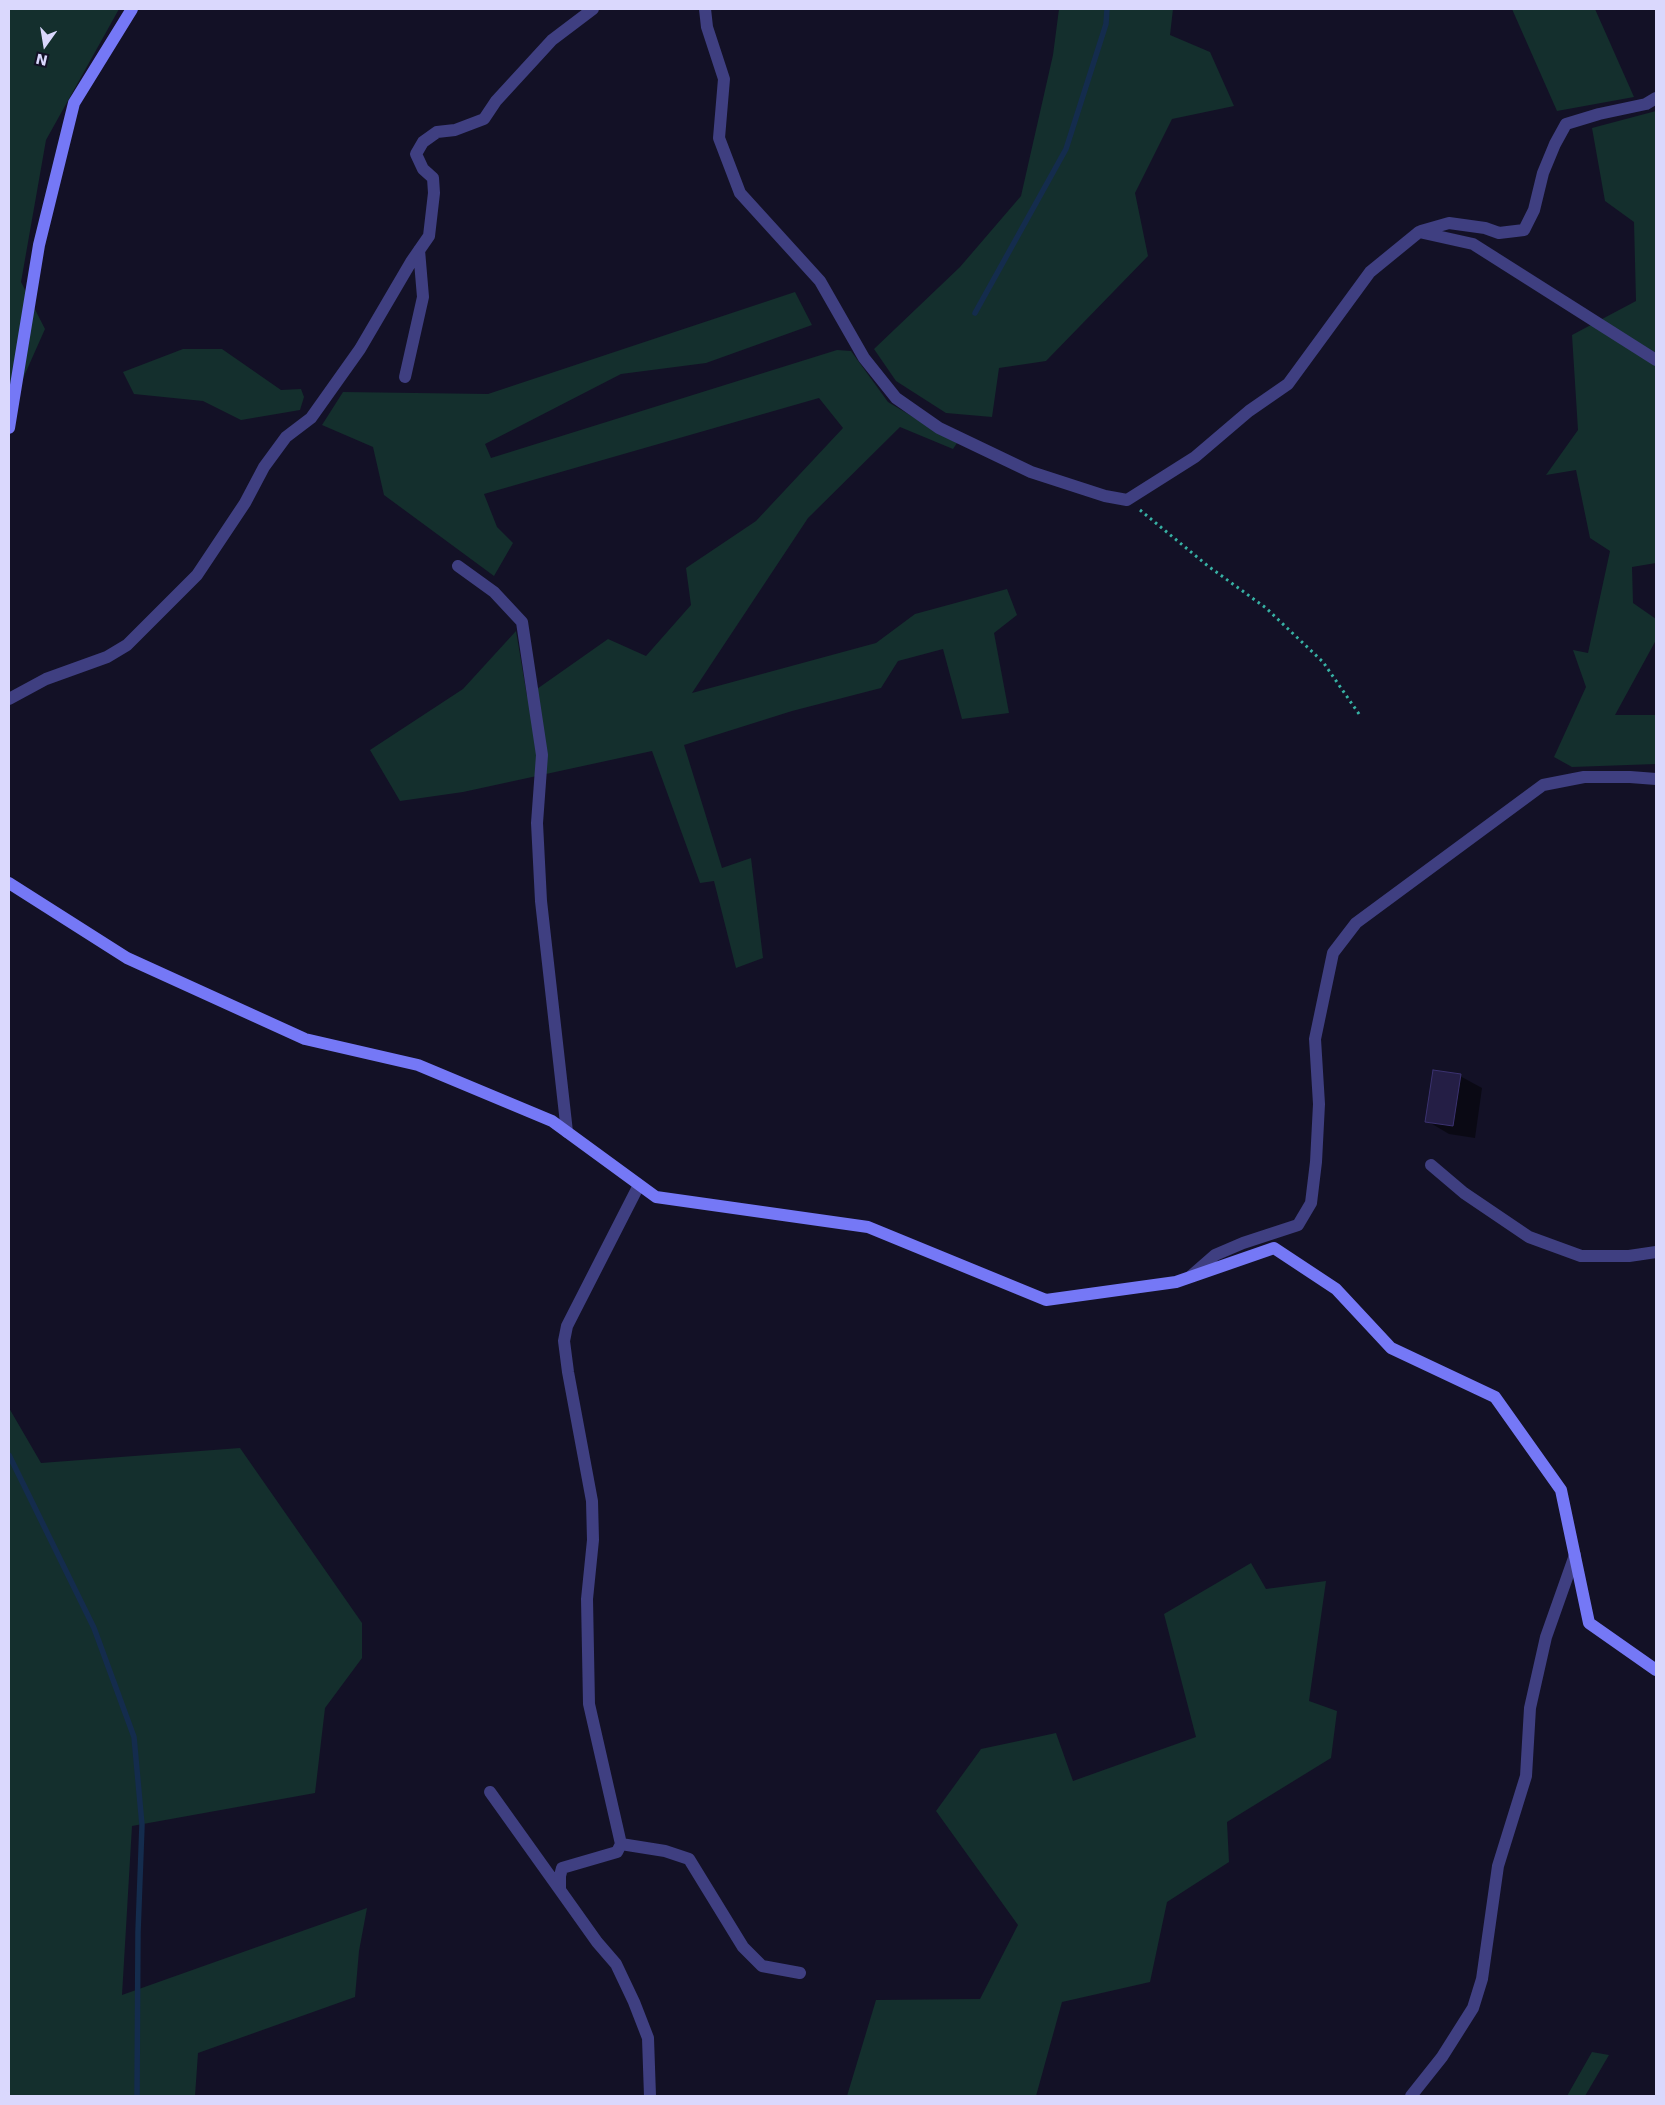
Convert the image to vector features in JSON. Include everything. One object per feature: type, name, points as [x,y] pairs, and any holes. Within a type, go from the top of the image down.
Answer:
[{"type":"street","points":[[9,428],[39,245],[74,103],[132,9]]},
{"type":"street","points":[[9,699],[46,679],[107,657],[127,645],[197,575],[245,503],[264,467],[286,437],[311,418],[360,349],[429,236],[434,193],[433,178],[423,169],[416,154],[423,142],[437,132],[455,130],[484,119],[496,101],[552,40],[593,9]]},
{"type":"street","points":[[704,9],[707,27],[724,79],[719,138],[740,193],[820,281],[864,358],[896,398],[940,428],[1031,472],[1105,496],[1127,500],[1195,457],[1248,411],[1288,384],[1370,272],[1419,232],[1449,223],[1485,228],[1499,233],[1524,230],[1534,210],[1543,173],[1566,124],[1599,114],[1646,104],[1656,98]]},
{"type":"street","points":[[1419,232],[1474,244],[1656,360]]},
{"type":"street","points":[[405,377],[423,297],[419,250]]},
{"type":"street","points":[[458,566],[494,592],[522,622],[542,755],[537,822],[541,902],[567,1132]]},
{"type":"street","points":[[1192,1276],[1215,1255],[1298,1224],[1311,1203],[1316,1162],[1319,1104],[1315,1039],[1333,954],[1356,923],[1543,785],[1584,777],[1630,776],[1656,780]]},
{"type":"street","points":[[9,883],[127,958],[305,1039],[418,1065],[552,1121],[656,1197],[868,1227],[1046,1300],[1176,1282],[1274,1248],[1336,1289],[1391,1348],[1495,1397],[1561,1490],[1589,1623],[1655,1670]]},
{"type":"street","points":[[1431,1165],[1464,1193],[1529,1237],[1581,1256],[1629,1256],[1656,1252]]},
{"type":"street","points":[[560,1890],[562,1868],[617,1852],[621,1844],[589,1704],[587,1600],[593,1540],[592,1501],[564,1341],[567,1326],[640,1185]]},
{"type":"street","points":[[1412,2096],[1442,2056],[1473,2008],[1482,1980],[1498,1866],[1526,1776],[1530,1708],[1546,1637],[1574,1555]]},
{"type":"street","points":[[490,1792],[597,1942],[616,1964],[648,2038],[650,2096]]},
{"type":"street","points":[[621,1844],[665,1851],[689,1859],[743,1947],[762,1966],[800,1973]]},
{"type":"path","points":[[1127,500],[1208,566],[1266,608],[1323,662],[1359,714]]},
{"type":"green space","points":[[9,9],[119,9],[46,140],[21,282],[45,329],[9,410]]},
{"type":"green space","points":[[1059,9],[1173,9],[1170,35],[1210,52],[1234,106],[1172,119],[1135,193],[1148,256],[1046,361],[999,368],[992,417],[946,413],[896,381],[874,349],[960,267],[1021,196],[1053,55]]},
{"type":"green space","points":[[1512,9],[1595,9],[1634,97],[1557,111]]},
{"type":"green space","points":[[1656,111],[1656,563],[1632,567],[1633,603],[1656,619],[1656,640],[1615,715],[1656,715],[1656,764],[1572,767],[1554,757],[1586,687],[1573,650],[1588,653],[1610,551],[1590,538],[1576,470],[1546,475],[1578,430],[1572,335],[1636,301],[1634,222],[1605,201],[1592,128]]},
{"type":"green space","points":[[795,292],[812,325],[706,363],[621,374],[485,444],[491,458],[837,350],[851,351],[888,402],[957,443],[953,449],[900,427],[808,518],[692,693],[876,643],[915,614],[1007,589],[1017,615],[994,633],[1009,713],[962,719],[943,649],[898,661],[881,688],[792,711],[684,745],[722,868],[751,858],[763,958],[736,968],[714,881],[700,883],[652,751],[463,792],[400,801],[370,750],[463,689],[516,631],[527,696],[608,639],[646,656],[691,605],[686,568],[756,521],[843,428],[819,398],[484,494],[497,527],[513,543],[494,576],[384,495],[373,447],[322,425],[343,392],[488,394]]},
{"type":"green space","points":[[183,349],[222,349],[281,390],[301,389],[304,397],[300,410],[241,420],[203,401],[134,394],[123,372]]},
{"type":"green space","points":[[9,1408],[41,1463],[240,1448],[362,1623],[362,1658],[325,1708],[315,1793],[132,1826],[122,1995],[367,1908],[359,1951],[355,1997],[198,2053],[195,2096],[9,2096]]},
{"type":"green space","points":[[1251,1563],[1266,1589],[1326,1581],[1309,1701],[1337,1711],[1331,1758],[1227,1822],[1229,1862],[1167,1902],[1150,1982],[1062,2002],[1036,2096],[847,2096],[876,2000],[980,1999],[1018,1925],[936,1811],[981,1749],[1056,1733],[1073,1781],[1196,1737],[1164,1614]]},
{"type":"green space","points":[[1592,2052],[1609,2055],[1585,2096],[1567,2096]]},
{"type":"building","points":[[1433,1070],[1461,1074],[1453,1126],[1425,1122]]},
{"type":"waterway","points":[[975,313],[1066,149],[1106,24],[1107,9]]},
{"type":"waterway","points":[[9,1455],[94,1628],[134,1737],[142,1825],[138,1932],[137,2096]]}]
